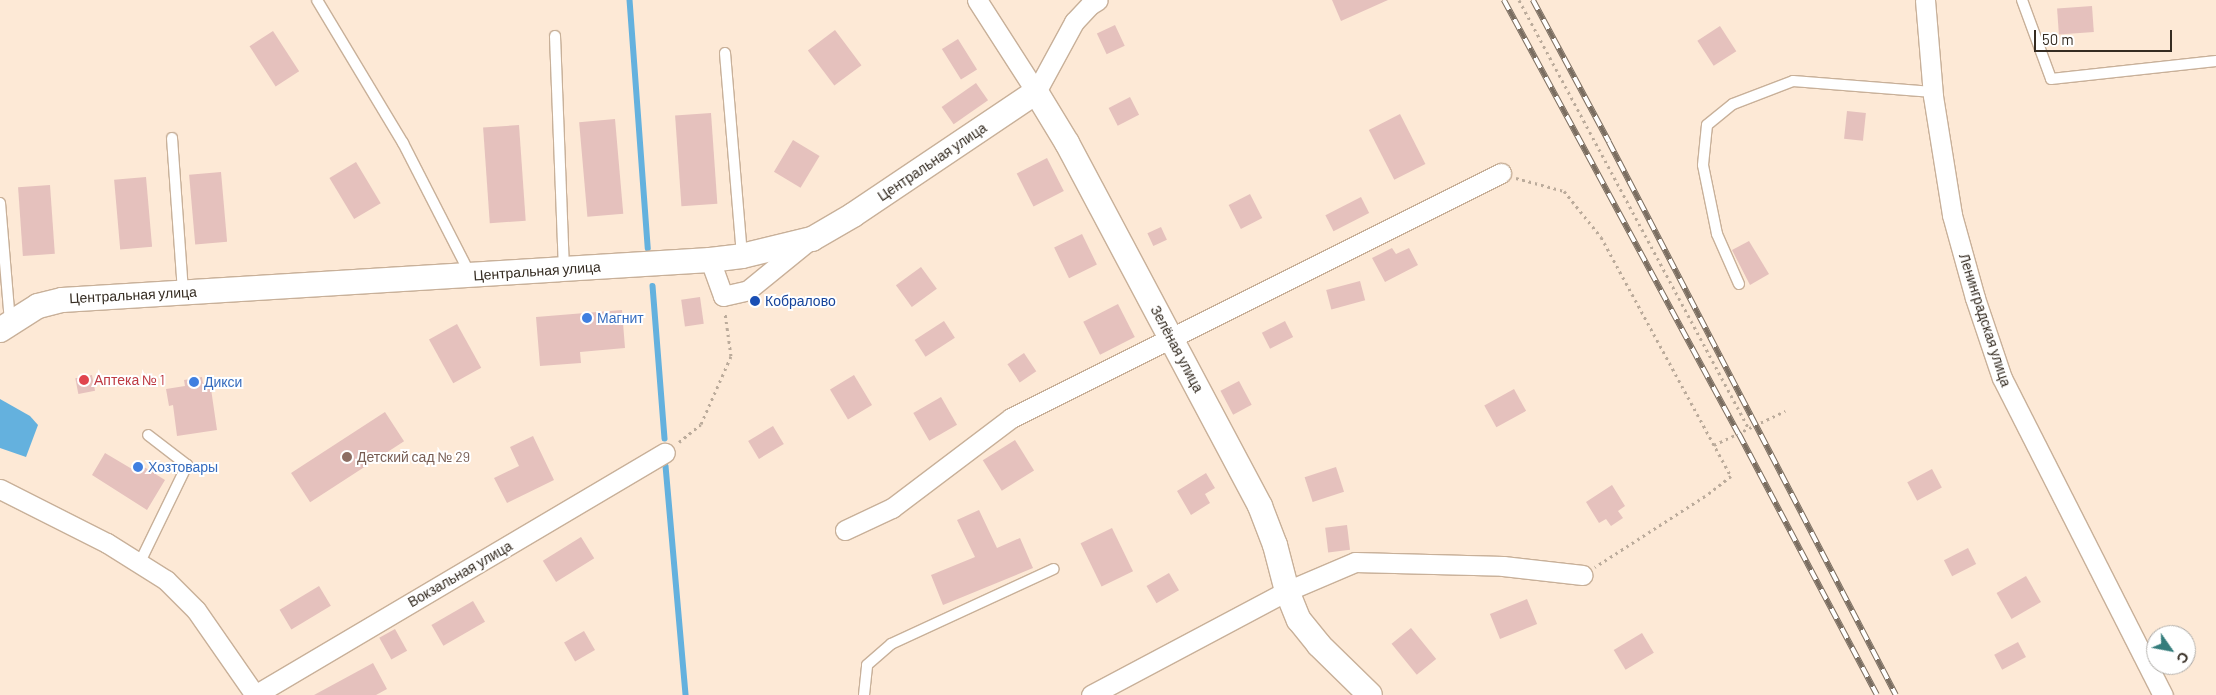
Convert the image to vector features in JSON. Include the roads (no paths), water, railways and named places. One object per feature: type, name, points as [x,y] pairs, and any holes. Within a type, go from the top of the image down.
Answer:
[{"type":"street","name":"Зелёная улица","points":[[977,0],[1067,143],[1260,506],[1275,545],[1286,591],[1299,620],[1318,645],[1370,695]]},
{"type":"street","points":[[1036,92],[1074,22],[1090,5],[1098,0]]},
{"type":"street","name":"Ленинградская улица","points":[[1925,0],[1933,92],[1952,215],[1975,298],[2002,378],[2163,695]]},
{"type":"street","name":"Центральная улица","points":[[5,325],[38,306],[62,300],[710,260],[742,256],[812,239],[853,215],[1036,92]]},
{"type":"street","points":[[845,530],[892,508],[1011,418],[1501,173]]},
{"type":"street","points":[[710,260],[723,296],[748,290],[812,239]]},
{"type":"street","name":"Вокзальная улица","points":[[255,695],[665,454]]},
{"type":"street","points":[[0,489],[107,543],[166,580],[196,610],[255,695]]},
{"type":"street","points":[[1090,695],[1286,591],[1355,562],[1502,566],[1582,575]]},
{"type":"lane","points":[[317,0],[403,143],[471,275]]},
{"type":"lane","points":[[2022,0],[2051,79],[2216,61]]},
{"type":"lane","points":[[555,36],[564,269]]},
{"type":"lane","points":[[725,53],[742,256]]},
{"type":"lane","points":[[1738,284],[1717,234],[1703,165],[1708,125],[1733,104],[1793,81],[1933,92]]},
{"type":"lane","points":[[172,138],[183,292]]},
{"type":"lane","points":[[0,203],[5,325]]},
{"type":"lane","points":[[140,562],[187,465],[148,435]]},
{"type":"lane","points":[[864,695],[868,666],[891,644],[1053,568]]},
{"type":"water","points":[[0,399],[30,416],[38,425],[26,457],[0,448]]},
{"type":"waterway","points":[[630,0],[648,248]]},
{"type":"waterway","points":[[653,286],[665,439]]},
{"type":"waterway","points":[[666,466],[686,695]]},
{"type":"railway","points":[[1504,0],[1739,434],[1877,695]]},
{"type":"railway","points":[[1533,0],[1609,142],[1896,695]]},
{"type":"place","name":"Кобралово","points":[[755,301]]},
{"type":"place","name":"Магнит","points":[[587,318]]},
{"type":"place","name":"Аптека № 1","points":[[84,380]]},
{"type":"place","name":"Дикси","points":[[194,382]]},
{"type":"place","name":"Детский сад № 29","points":[[347,457]]},
{"type":"place","name":"Хозтовары","points":[[138,467]]}]
